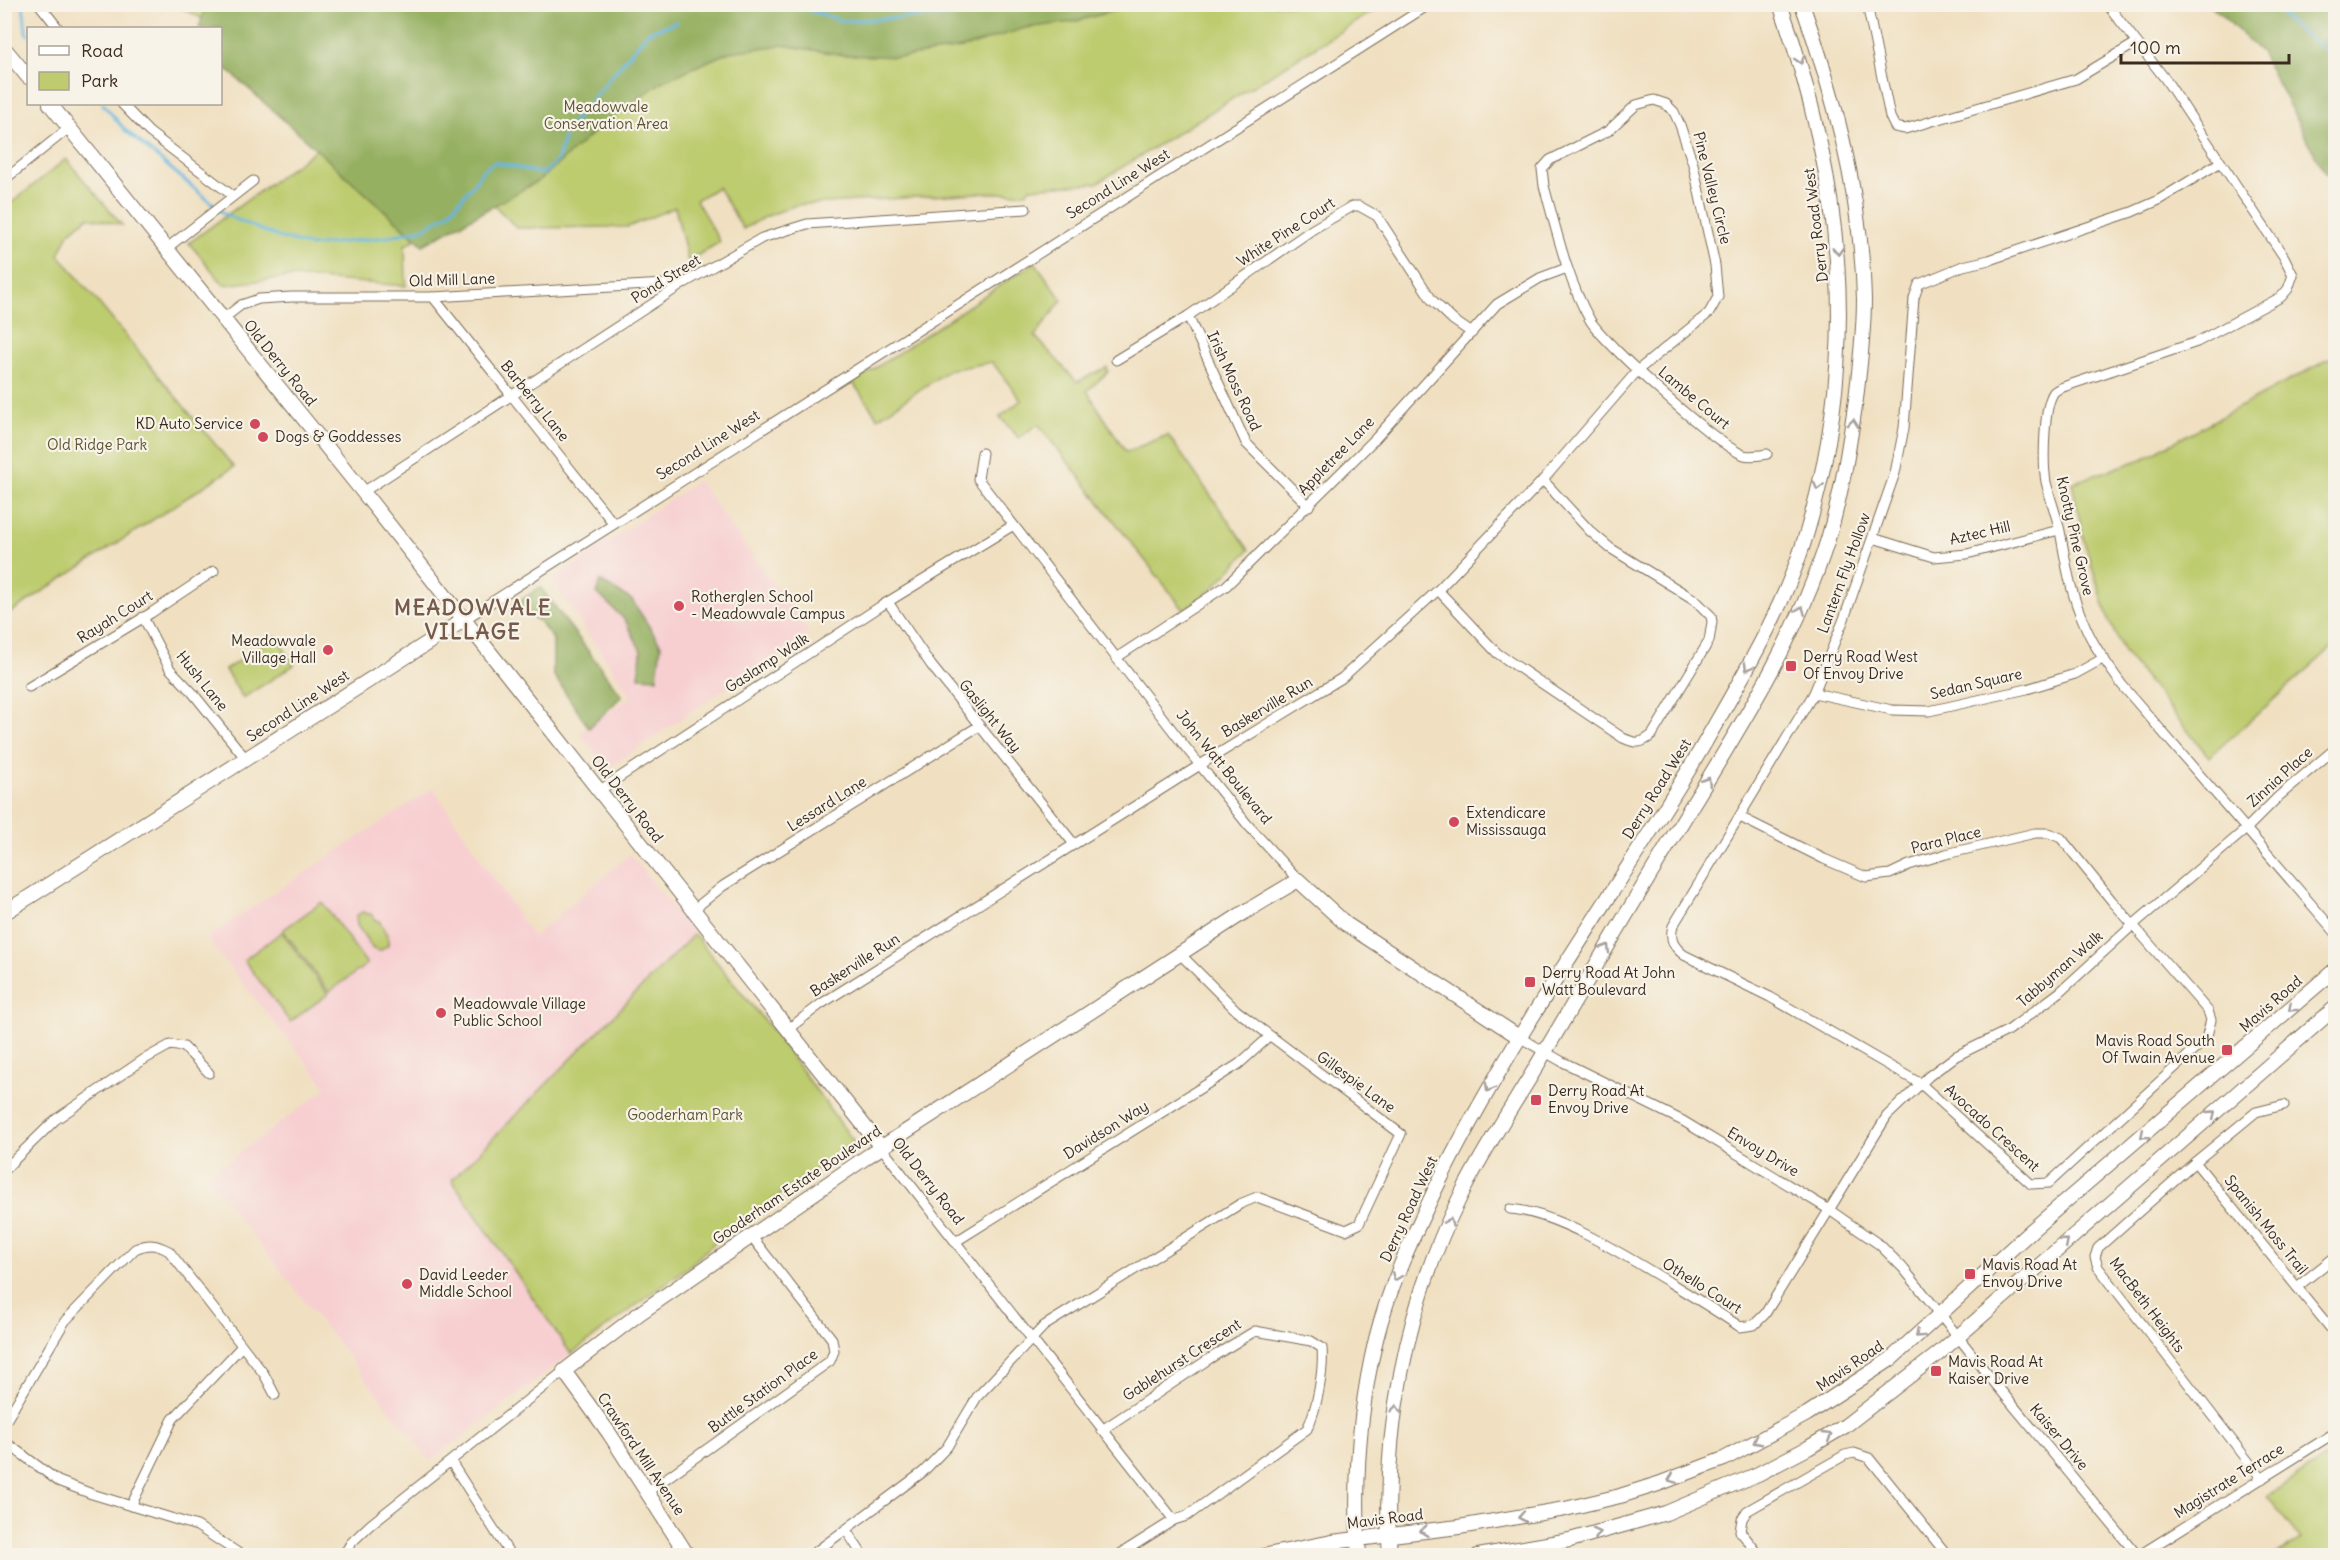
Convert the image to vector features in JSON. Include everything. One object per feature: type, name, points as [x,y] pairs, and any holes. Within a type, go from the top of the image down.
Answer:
[{"type":"main road","name":"Derry Road West","points":[[1359,1556],[1357,1474],[1366,1386],[1377,1335],[1395,1281],[1419,1223],[1457,1146],[1519,1037],[1673,796],[1740,681],[1780,602],[1806,534],[1826,456],[1838,363],[1840,291],[1837,240],[1822,143],[1800,60],[1780,4]]},
{"type":"main road","points":[[1390,1556],[1390,1467],[1396,1405],[1422,1293],[1459,1198],[1481,1156],[1761,691],[1800,614],[1828,540],[1848,461],[1861,352],[1864,300],[1859,237],[1841,136],[1823,62],[1802,4]]},
{"type":"main road","points":[[4,48],[27,76]]},
{"type":"main road","name":"Old Derry Road","points":[[51,105],[363,492],[462,621],[600,790],[881,1148]]},
{"type":"main road","name":"Second Line West","points":[[4,913],[462,621]]},
{"type":"main road","name":"John Watt Boulevard","points":[[1298,880],[1346,924],[1519,1037]]},
{"type":"main road","name":"Gooderham Estate Boulevard","points":[[564,1371],[640,1313],[881,1148],[1298,880]]},
{"type":"main road","name":"Mavis Road","points":[[1263,1556],[1389,1534],[1458,1527],[1565,1509],[1658,1484],[1724,1459],[1807,1414],[1891,1359],[2032,1230],[2336,969]]},
{"type":"main road","points":[[1478,1556],[1570,1540],[1666,1513],[1758,1474],[1809,1448],[1845,1426],[1912,1376],[2336,1007]]},
{"type":"main road","name":"Crawford Mill Avenue","points":[[564,1371],[609,1433],[688,1556]]},
{"type":"street","points":[[39,4],[57,27]]},
{"type":"street","name":"Second Line West","points":[[462,621],[1430,4]]},
{"type":"street","points":[[1867,4],[1890,117],[1895,127],[1905,129],[2076,79],[2136,43]]},
{"type":"street","name":"Knotty Pine Grove","points":[[2107,4],[2166,80],[2292,271],[2292,280],[2281,297],[2197,342],[2066,386],[2055,392],[2048,406],[2044,458],[2046,480],[2059,530],[2064,562],[2074,600],[2085,626],[2122,685],[2336,933]]},
{"type":"street","name":"Pine Valley Circle","points":[[1654,100],[1666,104],[1674,112],[1680,125],[1693,164],[1716,266],[1718,297],[1709,313],[1638,370],[1591,323],[1575,291],[1567,268],[1544,186],[1542,169],[1550,160],[1608,131],[1636,105],[1654,100]]},
{"type":"street","points":[[123,105],[149,132],[229,199]]},
{"type":"street","points":[[4,180],[69,128]]},
{"type":"street","name":"Lantern Fly Hollow","points":[[1921,1084],[1770,997],[1684,956],[1675,947],[1671,934],[1673,926],[1814,693],[1840,630],[1895,473],[1902,439],[1914,298],[1919,284],[1963,266],[1989,260],[2132,212],[2157,201],[2219,163]]},
{"type":"street","points":[[167,248],[253,181]]},
{"type":"street","name":"White Pine Court","points":[[1116,360],[1188,316],[1312,229],[1353,206],[1359,206],[1377,216],[1432,300],[1453,320],[1472,333]]},
{"type":"street","name":"Pond Street","points":[[363,492],[686,282],[762,238],[807,224],[1026,209]]},
{"type":"street","name":"Appletree Lane","points":[[1116,658],[1226,586],[1375,439],[1497,304],[1540,279],[1567,268]]},
{"type":"street","name":"Old Mill Lane","points":[[223,318],[241,305],[259,299],[433,297],[686,282]]},
{"type":"street","name":"Barberry Lane","points":[[433,297],[614,524]]},
{"type":"street","name":"Irish Moss Road","points":[[1188,316],[1246,443],[1309,506]]},
{"type":"street","name":"Lambe Court","points":[[1638,370],[1710,434],[1744,455],[1767,454]]},
{"type":"street","name":"Baskerville Run","points":[[787,1030],[821,1005],[1074,844],[1342,678],[1438,590],[1544,480],[1638,370]]},
{"type":"street","name":"John Watt Boulevard","points":[[982,453],[978,479],[1012,526],[1247,824],[1298,880]]},
{"type":"street","points":[[1438,590],[1497,653],[1518,668],[1623,738],[1633,743],[1642,743],[1652,735],[1709,641],[1711,616],[1695,600],[1610,548],[1590,531],[1544,480]]},
{"type":"street","name":"Gaslamp Walk","points":[[600,790],[888,602],[1012,526]]},
{"type":"street","name":"Aztec Hill","points":[[1873,538],[1934,557],[1967,554],[2059,530]]},
{"type":"street","name":"Rayah Court","points":[[29,687],[214,571]]},
{"type":"street","name":"Gaslight Way","points":[[888,602],[931,665],[1074,844]]},
{"type":"street","name":"Hush Lane","points":[[143,617],[170,669],[192,692],[246,759]]},
{"type":"street","name":"Sedan Square","points":[[1814,693],[1892,710],[1929,711],[2075,674],[2104,658]]},
{"type":"street","name":"Lessard Lane","points":[[693,910],[723,886],[979,726]]},
{"type":"street","name":"Zinnia Place","points":[[2245,830],[2279,796],[2336,748]]},
{"type":"street","name":"Para Place","points":[[1740,817],[1824,859],[1866,877],[1890,874],[1909,865],[1936,857],[2035,833],[2055,834],[2061,838],[2133,925]]},
{"type":"street","name":"Tabbyman Walk","points":[[1828,1209],[1887,1116],[1921,1084],[1956,1056],[1999,1036],[2060,992],[2133,925],[2245,830]]},
{"type":"street","name":"Avocado Crescent","points":[[1921,1084],[2031,1184],[2049,1183],[2143,1096],[2188,1058],[2209,1035],[2211,1020],[2208,1011],[2133,925]]},
{"type":"street","name":"Gillespie Lane","points":[[1032,1339],[1044,1326],[1240,1204],[1257,1197],[1346,1230],[1359,1224],[1401,1134],[1269,1037],[1236,1010],[1180,954]]},
{"type":"street","name":"Davidson Way","points":[[955,1242],[1239,1064],[1269,1037]]},
{"type":"street","name":"Envoy Drive","points":[[1519,1037],[1544,1052],[1683,1121],[1828,1209],[1880,1245],[1903,1268],[1958,1336]]},
{"type":"street","points":[[4,1170],[55,1120],[142,1060],[170,1045],[184,1047],[209,1073]]},
{"type":"street","name":"MacBeth Heights","points":[[2262,1479],[2098,1267],[2095,1257],[2098,1248],[2195,1162],[2256,1112],[2284,1105]]},
{"type":"street","name":"Old Derry Road","points":[[881,1148],[1174,1520]]},
{"type":"street","name":"Spanish Moss Trail","points":[[2195,1162],[2336,1335]]},
{"type":"street","name":"Othello Court","points":[[1510,1209],[1532,1212],[1616,1250],[1740,1327],[1754,1325],[1765,1314],[1828,1209]]},
{"type":"street","name":"Buttle Station Place","points":[[647,1492],[830,1361],[834,1351],[832,1339],[752,1237]]},
{"type":"street","points":[[4,1424],[65,1321],[135,1249],[146,1245],[158,1245],[169,1251],[264,1374],[275,1395]]},
{"type":"street","points":[[2297,1287],[2336,1256]]},
{"type":"street","name":"Gablehurst Crescent","points":[[1102,1430],[1255,1331],[1311,1341],[1322,1348],[1323,1359],[1313,1417],[1307,1429],[1187,1516],[1174,1520]]},
{"type":"street","name":"Kaiser Drive","points":[[1958,1336],[2138,1556]]},
{"type":"street","points":[[810,1556],[923,1472],[947,1447],[977,1397],[1032,1339]]},
{"type":"street","points":[[131,1506],[173,1419],[242,1346]]},
{"type":"street","name":"Gooderham Estate Boulevard","points":[[343,1556],[351,1543],[371,1524],[564,1371]]},
{"type":"street","name":"Magistrate Terrace","points":[[2138,1556],[2336,1432]]},
{"type":"street","points":[[4,1441],[58,1481],[92,1494],[197,1526],[243,1556]]},
{"type":"street","points":[[1760,1556],[1740,1531],[1742,1519],[1747,1511],[1845,1455],[1854,1453],[1869,1458],[1948,1556]]},
{"type":"street","points":[[451,1462],[511,1556]]},
{"type":"street","points":[[1117,1556],[1174,1520]]},
{"type":"street","points":[[846,1530],[863,1556]]},
{"type":"shaded area","name":"Rotherglen School - Meadowvale Campus","points":[[698,481],[808,632],[607,769],[580,733],[631,696],[551,580]]},
{"type":"shaded area","name":"Meadowvale Village Public School","points":[[433,788],[533,937],[630,854],[694,934],[452,1180],[571,1354],[430,1461],[207,1177],[327,1088],[206,938]]},
{"type":"green space","points":[[206,4],[1137,5],[1073,22],[1025,28],[962,48],[903,57],[844,55],[782,45],[729,52],[663,81],[605,122],[540,180],[423,245],[222,65],[222,27],[199,27]]},
{"type":"green space","name":"Meadowvale Conservation Area","points":[[176,5],[1383,5],[1097,183],[1030,188],[1026,193],[978,193],[796,205],[765,217],[743,229],[718,187],[696,200],[720,242],[688,261],[675,207],[628,227],[517,228],[488,199],[405,245],[406,286],[292,277],[224,285],[189,243],[321,146],[222,30],[222,27]]},
{"type":"green space","points":[[2211,5],[2335,5],[2335,184],[2322,168],[2261,52]]},
{"type":"green space","name":"Old Ridge Park","points":[[66,159],[122,225],[88,217],[69,233],[59,255],[234,467],[5,616],[5,208]]},
{"type":"green space","points":[[1035,262],[1062,300],[1035,336],[1077,382],[1107,367],[1108,372],[1087,391],[1126,452],[1168,435],[1249,550],[1213,588],[1184,610],[1038,424],[1019,438],[1000,417],[1021,400],[992,362],[949,370],[878,418],[853,383]]},
{"type":"green space","points":[[2335,356],[2335,645],[2209,757],[2124,652],[2109,621],[2084,541],[2072,483],[2142,459]]},
{"type":"green space","points":[[600,581],[632,600],[661,645],[657,678],[639,677],[641,651],[625,620],[597,593]]},
{"type":"green space","points":[[540,587],[622,696],[589,728],[553,674],[553,639],[538,620],[510,608]]},
{"type":"green space","points":[[276,636],[294,665],[243,698],[225,670]]},
{"type":"green space","points":[[322,902],[367,964],[329,992],[283,930]]},
{"type":"green space","points":[[362,912],[372,915],[375,920],[379,921],[388,937],[388,945],[380,951],[373,949],[357,925],[356,916]]},
{"type":"green space","points":[[282,932],[328,994],[290,1022],[244,960]]},
{"type":"green space","name":"Gooderham Park","points":[[694,934],[775,1034],[854,1142],[724,1234],[689,1266],[571,1354],[452,1180]]},
{"type":"green space","points":[[2335,1452],[2335,1555],[2276,1555],[2301,1540],[2267,1496]]},
{"type":"waterway","points":[[23,4],[27,34]]},
{"type":"waterway","points":[[721,7],[728,4]]},
{"type":"waterway","points":[[791,4],[842,21],[965,14],[1004,4]]},
{"type":"waterway","points":[[2274,4],[2291,25],[2336,60]]},
{"type":"waterway","points":[[104,105],[125,130],[226,215],[278,237],[311,246],[386,237],[423,229],[449,213],[483,170],[495,162],[543,174],[558,160],[566,131],[648,32],[677,22]]},
{"type":"place","name":"KD Auto Service","points":[[255,424]]},
{"type":"place","name":"Dogs & Goddesses","points":[[263,437]]},
{"type":"place","name":"Rotherglen School - Meadowvale Campus","points":[[679,606]]},
{"type":"place","name":"Meadowvale Village Hall","points":[[328,650]]},
{"type":"place","name":"Derry Road West Of Envoy Drive","points":[[1791,666]]},
{"type":"place","name":"Extendicare Mississauga","points":[[1454,822]]},
{"type":"place","name":"Derry Road At John Watt Boulevard","points":[[1530,982]]},
{"type":"place","name":"Meadowvale Village Public School","points":[[441,1013]]},
{"type":"place","name":"Mavis Road South Of Twain Avenue","points":[[2227,1050]]},
{"type":"place","name":"Derry Road At Envoy Drive","points":[[1536,1100]]},
{"type":"place","name":"Mavis Road At Envoy Drive","points":[[1970,1274]]},
{"type":"place","name":"David Leeder Middle School","points":[[407,1284]]},
{"type":"place","name":"Mavis Road At Kaiser Drive","points":[[1936,1371]]},
{"type":"district","name":"MEADOWVALE VILLAGE","points":[[473,620]]}]
